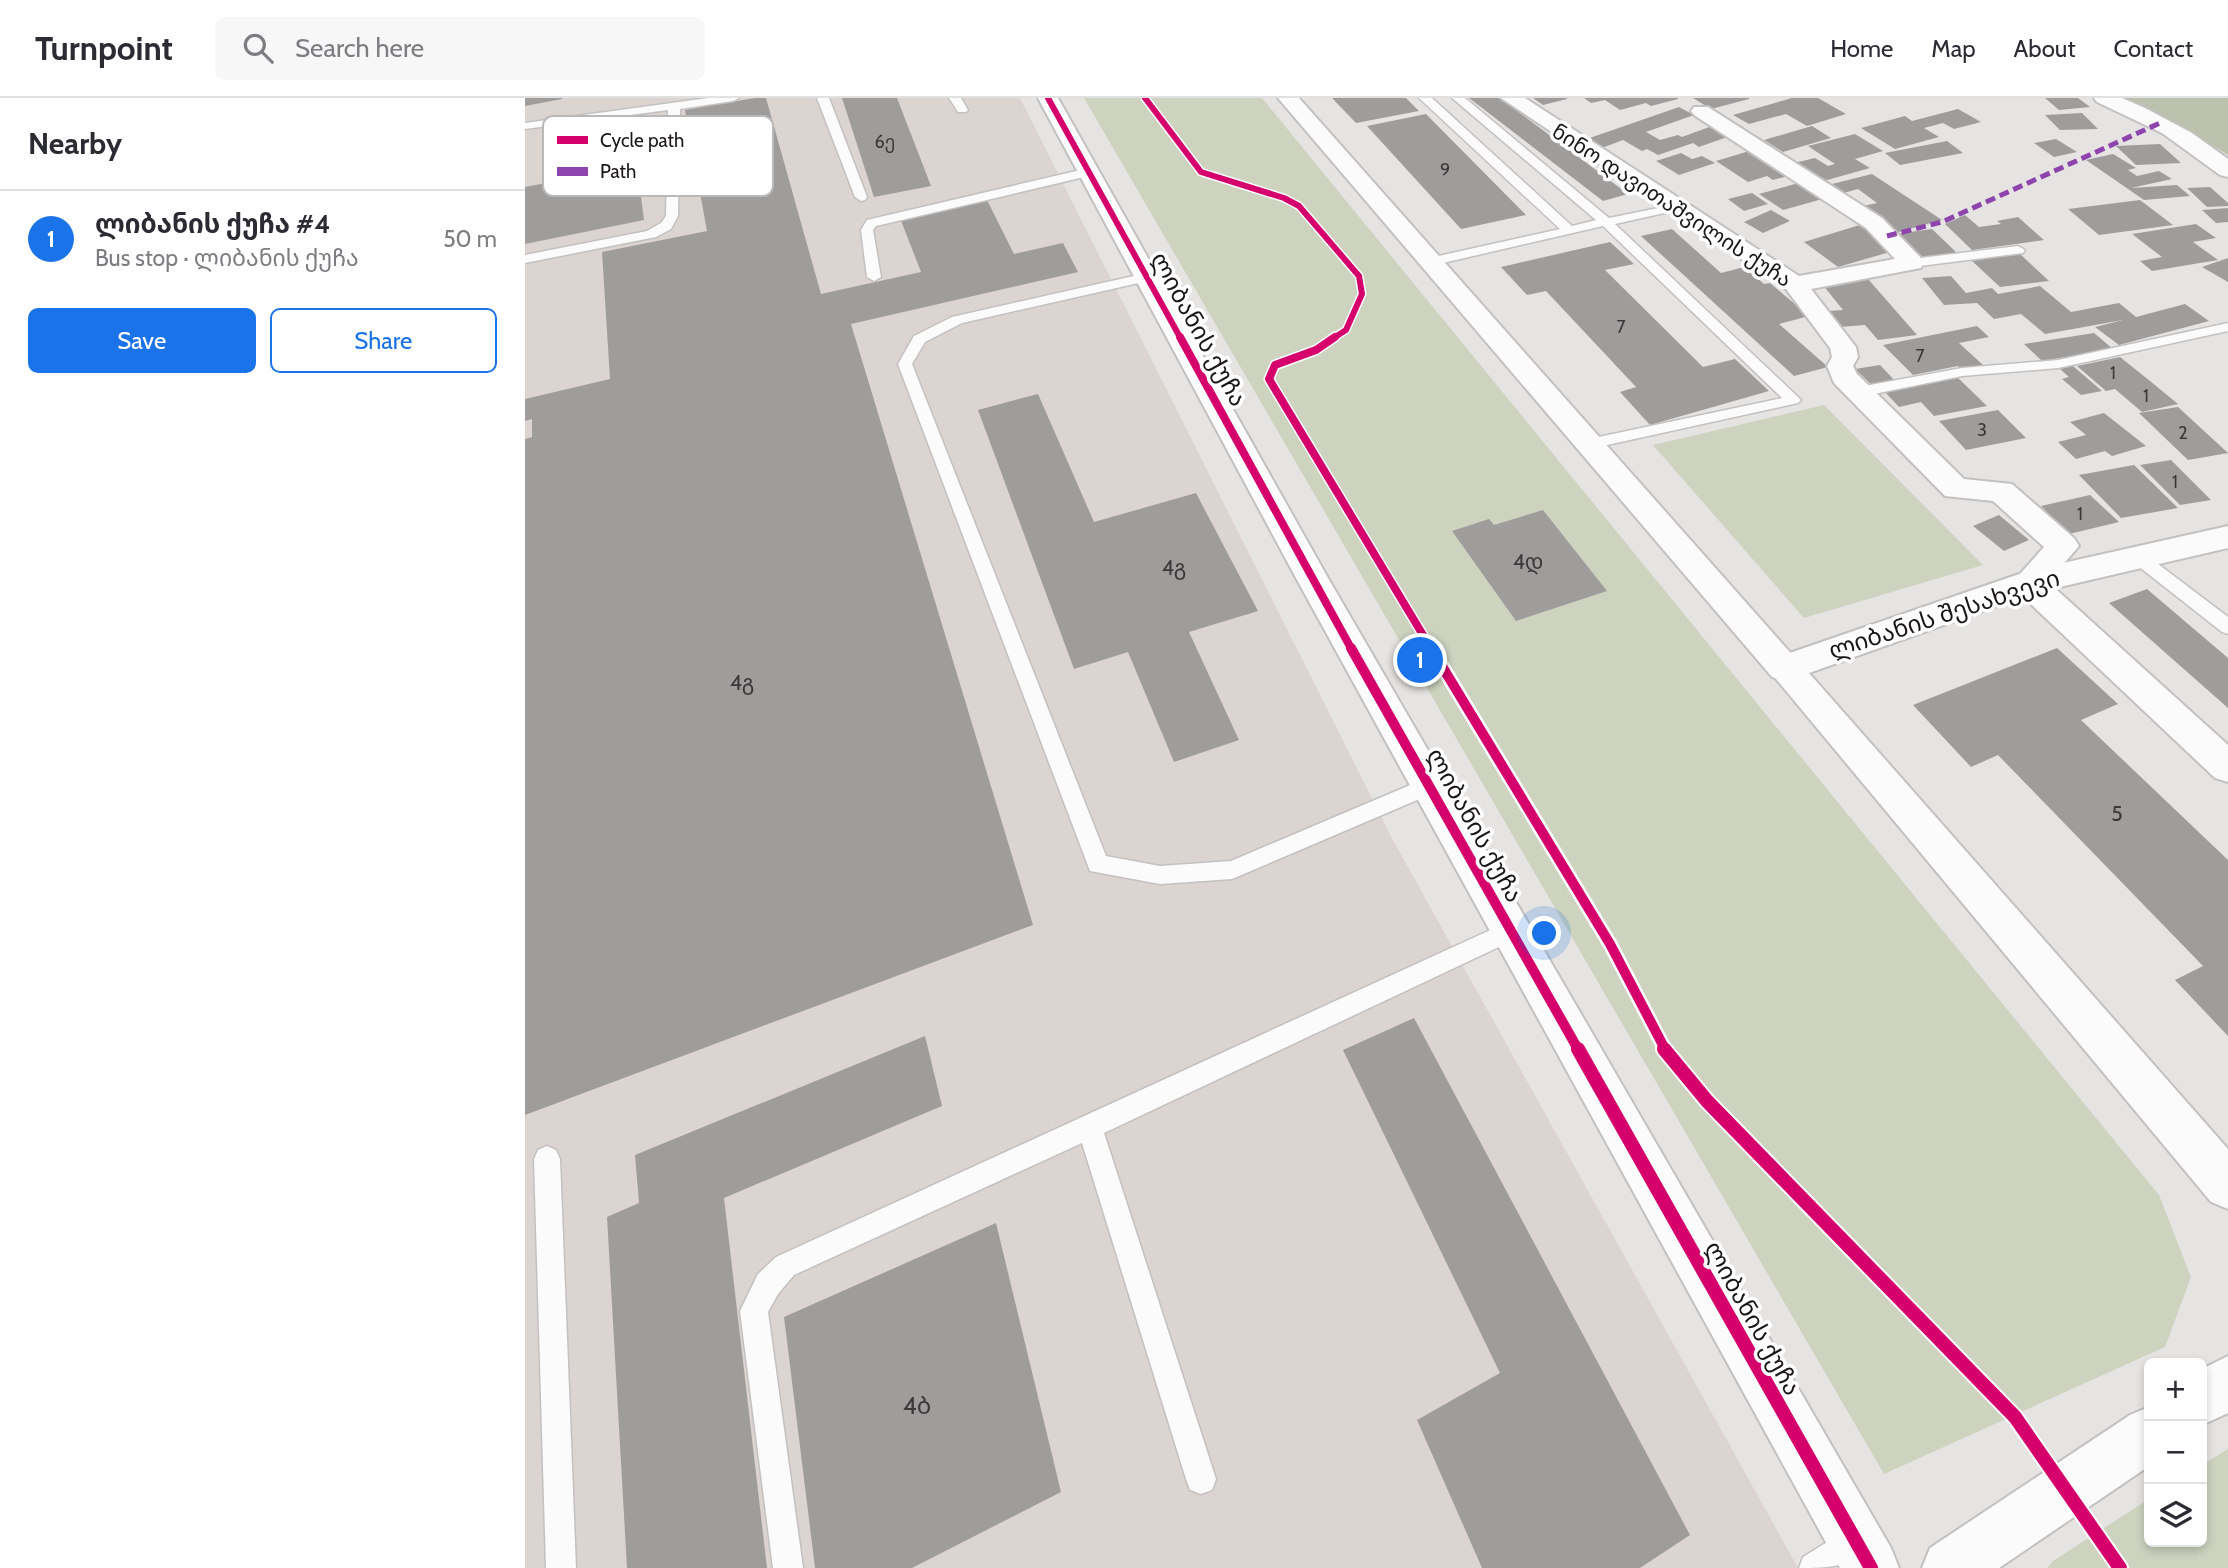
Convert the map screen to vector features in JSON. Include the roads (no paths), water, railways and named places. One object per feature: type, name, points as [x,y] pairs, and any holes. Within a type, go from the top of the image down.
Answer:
[{"type":"street","name":"ლიბანის ქუჩა","points":[[1048,98],[1510,931],[1863,1554]]},
{"type":"street","points":[[1288,98],[1784,667],[2228,1185]]},
{"type":"street","name":"ნინო დავითაშვილის ქუჩა","points":[[1511,98],[1795,284],[1843,347],[1845,357],[1840,366],[1844,377],[1956,489],[2001,491],[2063,546],[2028,583]]},
{"type":"street","points":[[2104,98],[2151,117],[2204,150],[2228,170]]},
{"type":"street","points":[[1701,111],[1874,223],[1912,263]]},
{"type":"street","points":[[1795,284],[1912,263]]},
{"type":"street","name":"ლიბანის შესახვევი","points":[[1784,667],[2028,583],[2228,537]]},
{"type":"street","points":[[2028,583],[2228,767]]},
{"type":"street","points":[[2207,1396],[2228,1382]]},
{"type":"street","points":[[1950,1568],[2144,1437]]},
{"type":"lane","points":[[596,116],[733,98]]},
{"type":"lane","points":[[823,98],[861,197]]},
{"type":"lane","points":[[955,98],[962,110]]},
{"type":"lane","points":[[1425,98],[1569,230]]},
{"type":"lane","points":[[1458,98],[1606,222],[1793,400],[1589,444]]},
{"type":"lane","points":[[674,105],[674,116]]},
{"type":"lane","points":[[525,126],[543,123]]},
{"type":"lane","points":[[874,277],[867,230],[872,223],[1089,172]]},
{"type":"lane","points":[[525,260],[651,233],[666,226],[672,216],[672,196]]},
{"type":"lane","points":[[1430,262],[1674,207]]},
{"type":"lane","points":[[1912,263],[2018,250]]},
{"type":"lane","points":[[1147,277],[957,320],[919,339],[905,364],[1098,864],[1160,875],[1232,870],[1429,786]]},
{"type":"lane","points":[[1859,392],[1962,372],[2058,364],[2228,327]]},
{"type":"lane","points":[[2139,558],[2228,627]]},
{"type":"lane","points":[[788,1568],[754,1311],[768,1284],[785,1266],[1327,1018],[1510,931]]},
{"type":"lane","points":[[1089,1126],[1201,1479]]},
{"type":"lane","points":[[547,1159],[561,1568]]},
{"type":"lane","points":[[1814,1568],[1863,1554]]},
{"type":"place","name":"ლიბანის ქუჩა #4","points":[[1420,660]]}]
